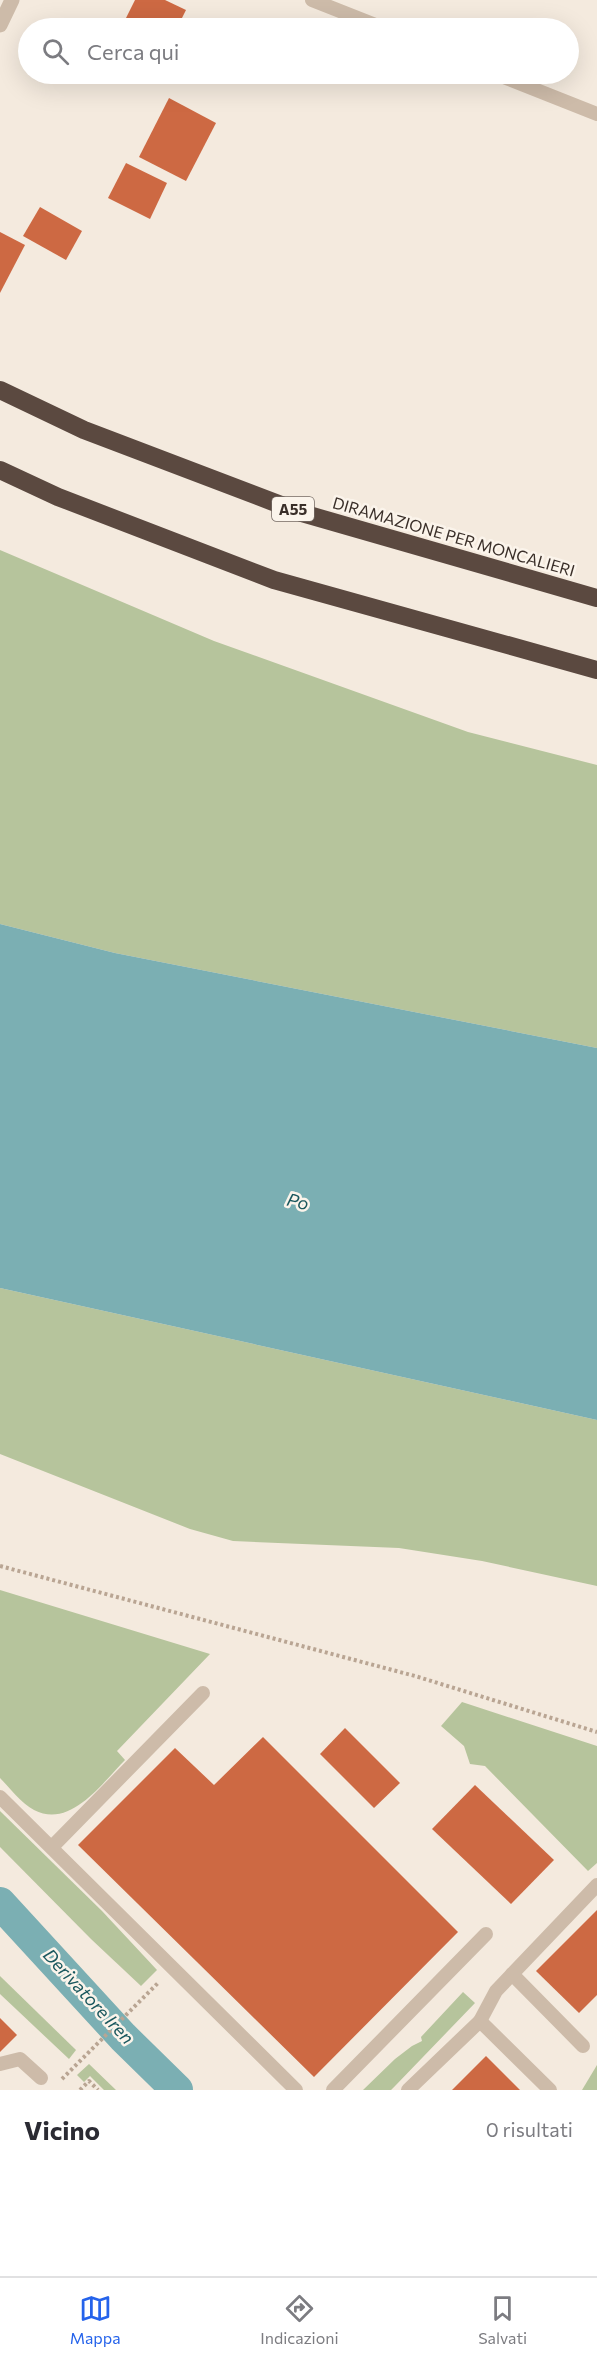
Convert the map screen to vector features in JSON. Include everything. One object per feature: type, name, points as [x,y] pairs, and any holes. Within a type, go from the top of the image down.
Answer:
[{"type":"highway","name":"DIRAMAZIONE PER MONCALIERI","points":[[0,390],[84,430],[302,513],[597,598]]},
{"type":"highway","points":[[0,470],[58,497],[274,580],[597,670]]},
{"type":"street","points":[[0,25],[12,0]]},
{"type":"lane","points":[[312,0],[358,18]]},
{"type":"lane","points":[[521,84],[597,114]]},
{"type":"lane","points":[[52,1847],[202,1693]]},
{"type":"lane","points":[[0,1797],[296,2090]]},
{"type":"lane","points":[[408,2090],[480,2021],[496,1991],[597,1885]]},
{"type":"lane","points":[[333,2090],[486,1934]]},
{"type":"lane","points":[[512,1974],[583,2046]]},
{"type":"lane","points":[[480,2021],[550,2090]]},
{"type":"lane","points":[[0,2064],[20,2059],[41,2078]]},
{"type":"path","points":[[0,1566],[415,1676],[597,1732]]},
{"type":"path","points":[[76,2065],[160,1981]]},
{"type":"path","points":[[80,2090],[89,2081],[98,2090]]},
{"type":"green space","points":[[0,550],[214,641],[468,732],[597,765],[597,1048],[115,953],[0,924]]},
{"type":"green space","points":[[0,1288],[597,1420],[597,1586],[482,1561],[399,1548],[233,1541],[190,1529],[0,1454]]},
{"type":"green space","points":[[0,1590],[210,1654],[117,1751],[125,1760],[96,1791],[73,1809],[61,1813],[48,1814],[34,1810],[0,1778]]},
{"type":"green space","points":[[462,1702],[597,1746],[597,1863],[588,1871],[485,1766],[470,1764],[464,1746],[441,1726]]},
{"type":"green space","points":[[0,1811],[102,1911],[157,1970],[141,1986],[0,1847]]},
{"type":"green space","points":[[0,1976],[76,2050],[69,2059],[0,1994]]},
{"type":"green space","points":[[463,1992],[475,2003],[391,2090],[363,2090],[395,2059],[422,2041],[421,2037]]},
{"type":"green space","points":[[89,2064],[116,2090],[104,2090],[90,2076],[84,2082],[77,2075]]},
{"type":"green space","points":[[597,2065],[597,2090],[582,2090]]},
{"type":"water","name":"Po","points":[[0,924],[115,953],[597,1048],[597,1420],[0,1288]]},
{"type":"building","points":[[135,0],[165,0],[186,10],[182,18],[126,18]]},
{"type":"building","points":[[169,98],[216,123],[186,181],[139,157]]},
{"type":"building","points":[[126,163],[167,183],[150,219],[108,198]]},
{"type":"building","points":[[40,207],[82,231],[66,260],[23,236]]},
{"type":"building","points":[[0,232],[25,245],[0,293]]},
{"type":"building","points":[[345,1728],[400,1783],[374,1808],[320,1754]]},
{"type":"building","points":[[263,1737],[458,1932],[314,2077],[78,1845],[175,1748],[214,1785]]},
{"type":"building","points":[[475,1785],[554,1860],[511,1904],[432,1829]]},
{"type":"building","points":[[597,1910],[597,1995],[579,2013],[536,1971]]},
{"type":"building","points":[[0,2018],[17,2035],[0,2052]]},
{"type":"building","points":[[486,2056],[520,2090],[452,2090]]},
{"type":"waterway","name":"Derivatore Iren","points":[[0,1903],[123,2037],[177,2090]]}]
